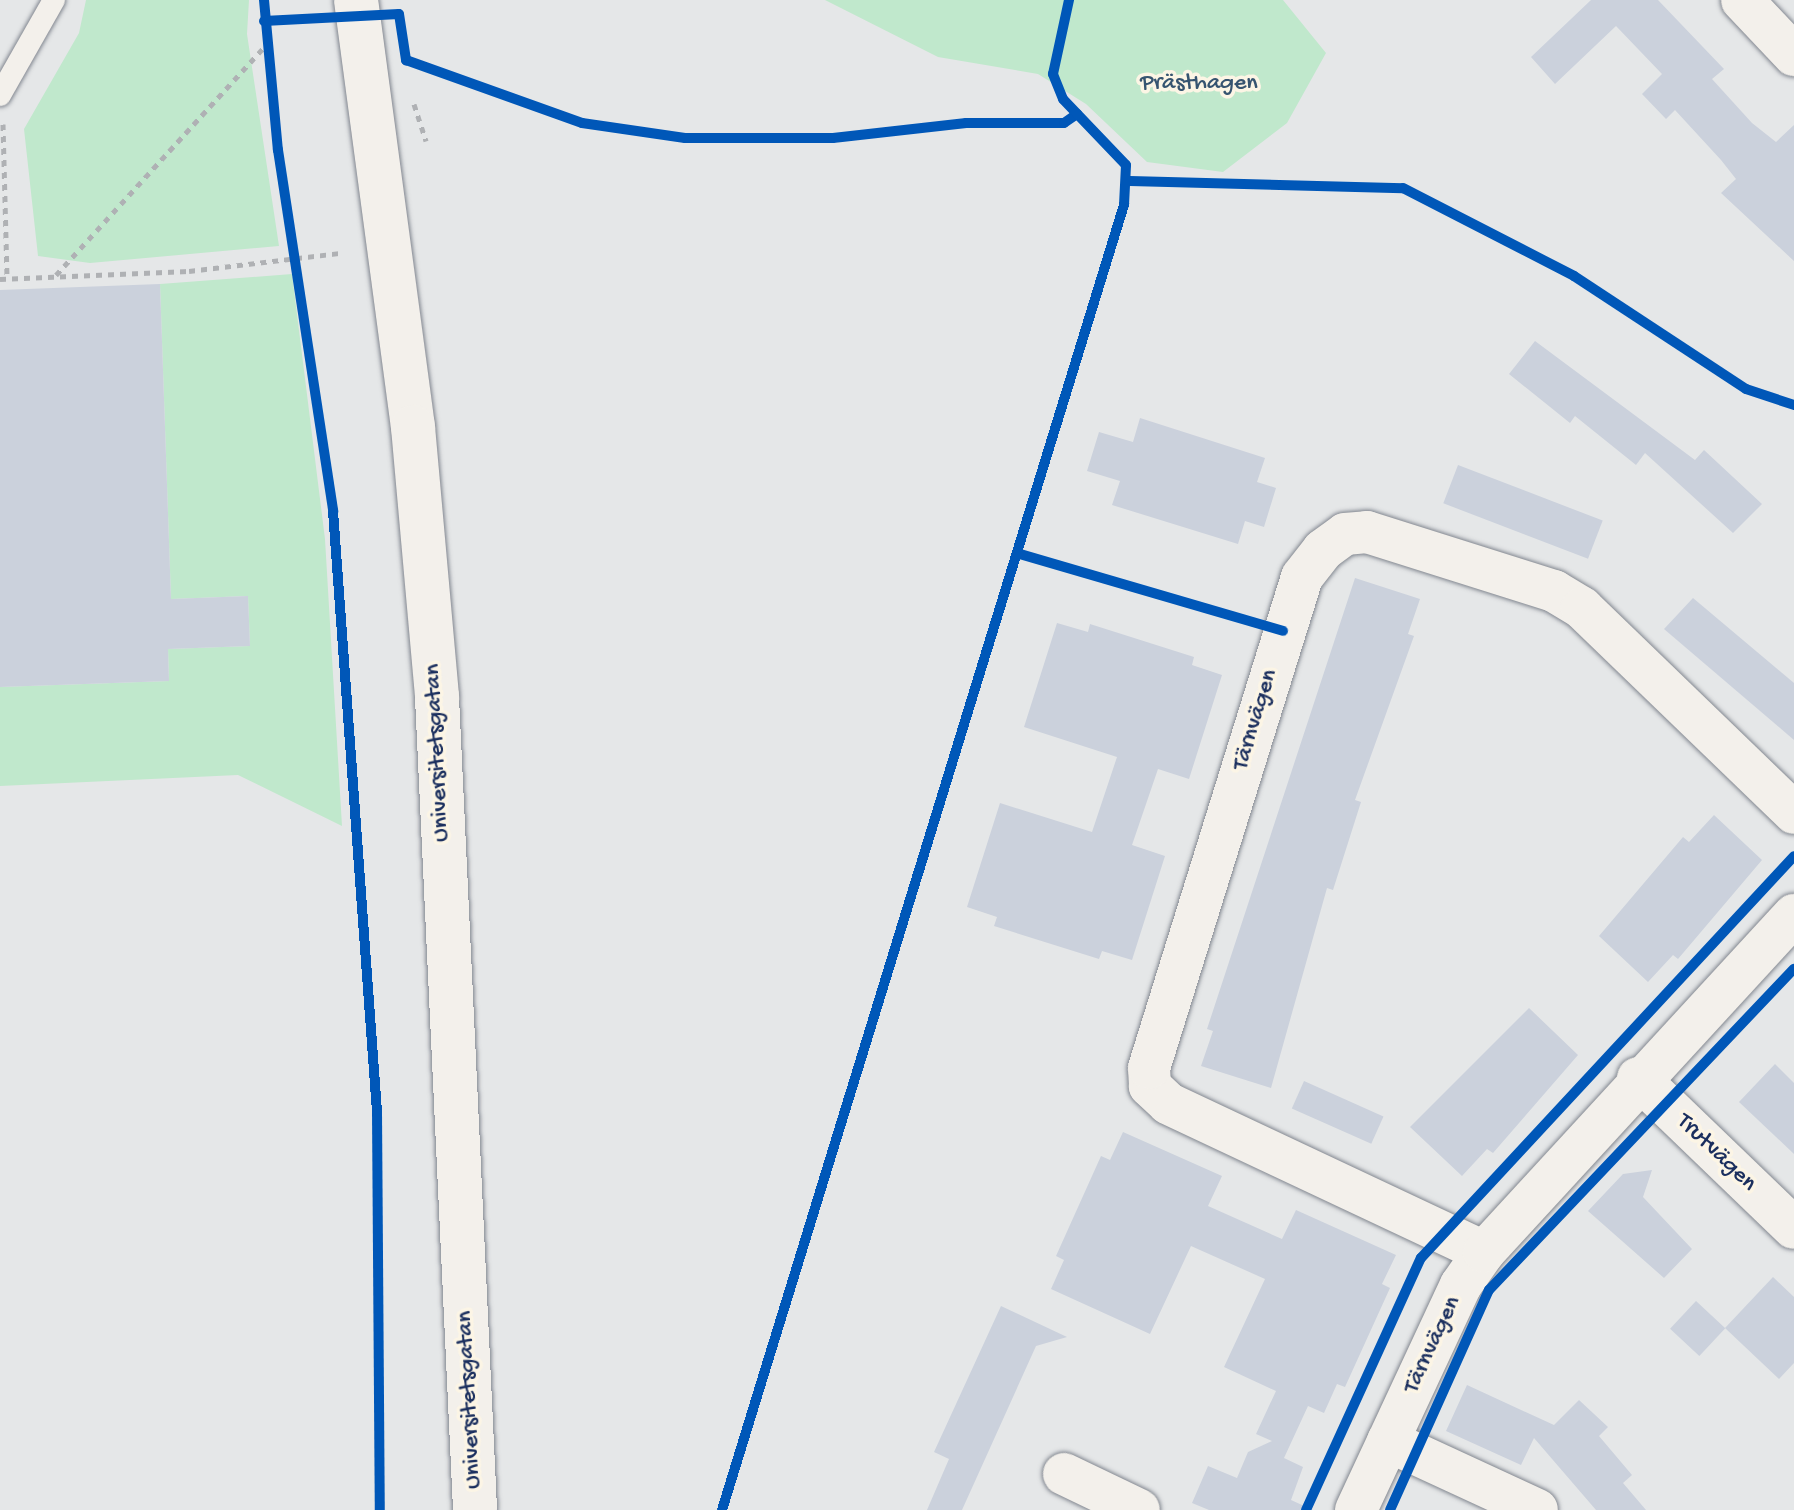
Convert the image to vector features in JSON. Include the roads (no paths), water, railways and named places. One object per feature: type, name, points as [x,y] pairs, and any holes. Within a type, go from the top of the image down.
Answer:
[{"type":"street","name":"Universitetsgatan","points":[[356,0],[413,427],[437,697],[475,1510]]},
{"type":"street","points":[[1742,0],[1794,55]]},
{"type":"street","name":"Tärnvägen","points":[[1484,1252],[1168,1103],[1150,1086],[1149,1068],[1302,577],[1345,534],[1367,532],[1554,591],[1582,608],[1794,813]]},
{"type":"street","name":"Tärnvägen","points":[[1356,1510],[1484,1252],[1638,1078],[1794,915]]},
{"type":"street","name":"Trutvägen","points":[[1638,1078],[1794,1228]]},
{"type":"street","points":[[1388,1441],[1537,1510]]},
{"type":"street","points":[[1064,1474],[1139,1510]]},
{"type":"lane","points":[[0,95],[54,0]]},
{"type":"park label","name":"Prästhagen","points":[[1199,84]]}]
